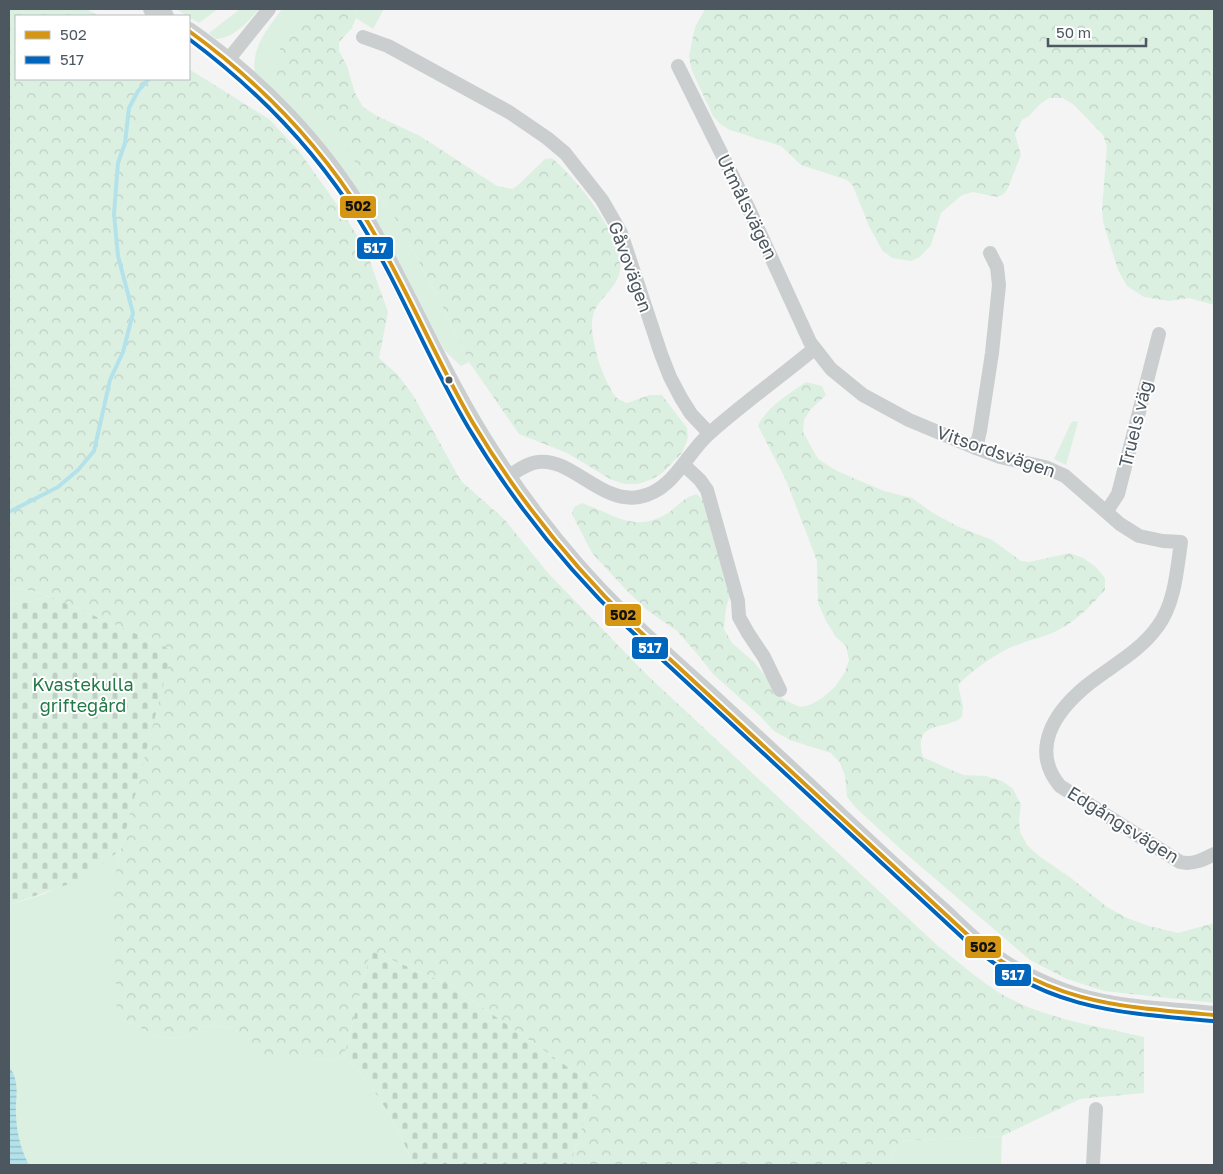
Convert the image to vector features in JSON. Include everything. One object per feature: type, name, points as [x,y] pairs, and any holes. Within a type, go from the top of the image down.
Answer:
[{"type":"street","points":[[228,60],[268,9]]},
{"type":"street","points":[[190,32],[228,60],[282,111],[317,150],[341,181],[364,216],[471,419],[507,477],[566,553],[620,613],[992,956],[1009,967],[1036,980],[1088,1000],[1214,1015]]},
{"type":"street","name":"Gåvovägen","points":[[363,37],[388,46],[509,112],[548,138],[565,153],[602,200],[620,233],[670,377],[680,398],[710,434]]},
{"type":"street","name":"Utmålsvägen","points":[[678,66],[748,207],[814,349]]},
{"type":"street","points":[[976,448],[992,353],[999,285],[997,267],[990,253]]},
{"type":"street","name":"Truels väg","points":[[1107,511],[1118,494],[1159,334]]},
{"type":"street","points":[[507,477],[528,465],[545,461],[556,463],[600,489],[626,497],[639,497],[663,487],[710,434],[814,349]]},
{"type":"street","name":"Vitsordsvägen","points":[[814,349],[831,369],[864,395],[909,420],[1000,457],[1045,467],[1065,476],[1128,531],[1163,542],[1181,542]]},
{"type":"street","points":[[684,465],[700,480],[707,490],[738,601],[739,617],[764,658],[780,690]]},
{"type":"street","name":"Edgångsvägen","points":[[1181,542],[1170,600],[1160,624],[1143,644],[1075,696],[1049,732],[1045,753],[1050,771],[1060,786],[1180,862],[1195,862],[1214,854]]},
{"type":"street","points":[[1094,1165],[1096,1110]]},
{"type":"green space","points":[[9,9],[86,9],[98,15],[15,15],[15,80],[190,80],[190,70],[269,119],[299,151],[343,213],[366,250],[388,312],[379,358],[397,374],[413,395],[461,481],[505,520],[548,573],[647,675],[938,946],[987,985],[1019,1003],[1065,1019],[1144,1037],[1144,1093],[1080,1099],[1002,1136],[899,1141],[887,1165],[570,1165],[595,1086],[450,985],[371,951],[344,1057],[330,1060],[253,1060],[244,1037],[233,1028],[212,1025],[202,1027],[186,1038],[159,1037],[117,1017],[113,891],[117,865],[143,759],[155,642],[38,592],[9,587]]},
{"type":"green space","points":[[176,9],[218,9],[199,23],[190,18],[190,15],[186,15]]},
{"type":"green space","points":[[240,9],[259,9],[245,24],[229,36],[216,39],[209,33]]},
{"type":"green space","points":[[282,9],[308,9],[301,19],[300,104],[347,151],[395,218],[436,293],[469,362],[461,366],[445,351],[371,213],[255,76],[255,56],[261,40]]},
{"type":"green space","points":[[308,9],[357,9],[352,28],[339,42],[339,51],[347,66],[355,93],[363,107],[377,116],[420,136],[497,186],[512,189],[545,159],[552,158],[573,179],[594,205],[611,234],[620,262],[618,277],[594,312],[592,321],[594,344],[606,381],[617,398],[627,403],[650,395],[662,395],[687,428],[688,438],[682,453],[661,474],[638,484],[624,484],[610,479],[567,453],[519,434],[469,362],[436,293],[395,218],[347,151],[284,89],[277,74],[275,61],[285,37]]},
{"type":"green space","points":[[357,9],[384,9],[373,29],[356,18]]},
{"type":"green space","points":[[705,9],[1214,9],[1214,305],[1189,298],[1169,301],[1144,297],[1127,286],[1118,270],[1103,222],[1102,209],[1107,146],[1103,135],[1074,105],[1063,98],[1049,98],[1022,120],[1015,134],[1021,155],[1004,194],[997,197],[973,192],[962,195],[941,213],[931,245],[920,257],[911,261],[892,258],[882,250],[869,226],[853,186],[847,180],[801,165],[781,146],[730,130],[720,124],[713,116],[692,71],[689,56],[695,27]]},
{"type":"green space","points":[[806,382],[822,386],[826,395],[810,410],[804,420],[803,432],[818,459],[837,471],[884,491],[912,498],[933,513],[957,526],[992,540],[1021,561],[1029,562],[1070,553],[1083,558],[1096,567],[1105,578],[1105,590],[1074,620],[1052,633],[1003,651],[971,673],[958,685],[963,706],[962,717],[926,731],[922,737],[921,745],[923,757],[964,775],[986,776],[1002,781],[1013,789],[1021,805],[1020,832],[1027,845],[1107,907],[1127,918],[1178,933],[1214,923],[1214,1003],[1104,991],[1067,979],[1030,960],[905,853],[856,808],[847,797],[845,776],[840,763],[831,753],[790,740],[774,731],[713,674],[677,631],[647,610],[592,553],[572,514],[574,507],[582,503],[615,517],[635,522],[645,522],[668,513],[685,499],[697,494],[707,505],[732,589],[726,608],[724,629],[732,643],[754,662],[768,679],[776,694],[785,700],[800,707],[810,705],[822,698],[835,687],[845,672],[849,660],[846,646],[836,637],[818,603],[817,561],[786,480],[758,426],[772,407]]},
{"type":"green space","points":[[1074,421],[1078,422],[1066,465],[1054,459],[1071,423]]},
{"type":"green space","points":[[9,587],[38,592],[48,596],[34,601],[9,605]]},
{"type":"green space","name":"Kvastekulla griftegård","points":[[48,596],[172,651],[121,849],[99,867],[69,884],[9,905],[9,605],[34,601]]},
{"type":"green space","points":[[121,849],[117,865],[117,1017],[159,1037],[186,1038],[202,1027],[212,1025],[233,1028],[244,1037],[309,1059],[330,1060],[344,1057],[355,1067],[385,1107],[408,1151],[413,1165],[9,1165],[9,905],[44,894],[99,867]]},
{"type":"green space","points":[[371,951],[450,985],[595,1086],[570,1165],[413,1165],[394,1122],[385,1107],[355,1067],[344,1057]]},
{"type":"green space","points":[[1002,1136],[1001,1165],[887,1165],[899,1141]]},
{"type":"water","points":[[9,1067],[13,1072],[17,1090],[16,1116],[18,1135],[29,1165],[9,1165]]},
{"type":"waterway","points":[[9,512],[58,487],[78,470],[94,451],[110,380],[123,352],[133,313],[118,256],[114,214],[118,163],[125,143],[129,108],[138,91],[148,80]]},
{"type":"transit line","name":"502","points":[[190,32],[263,92],[307,138],[327,163],[379,241],[445,372],[490,450],[566,554],[632,624],[970,937],[998,959],[1027,976],[1055,989],[1085,998],[1147,1009],[1214,1015]]},
{"type":"transit line","name":"517","points":[[190,40],[238,78],[260,99],[323,168],[374,245],[440,376],[485,454],[541,533],[583,582],[628,628],[966,941],[995,964],[1023,981],[1082,1004],[1145,1015],[1213,1021]]}]
